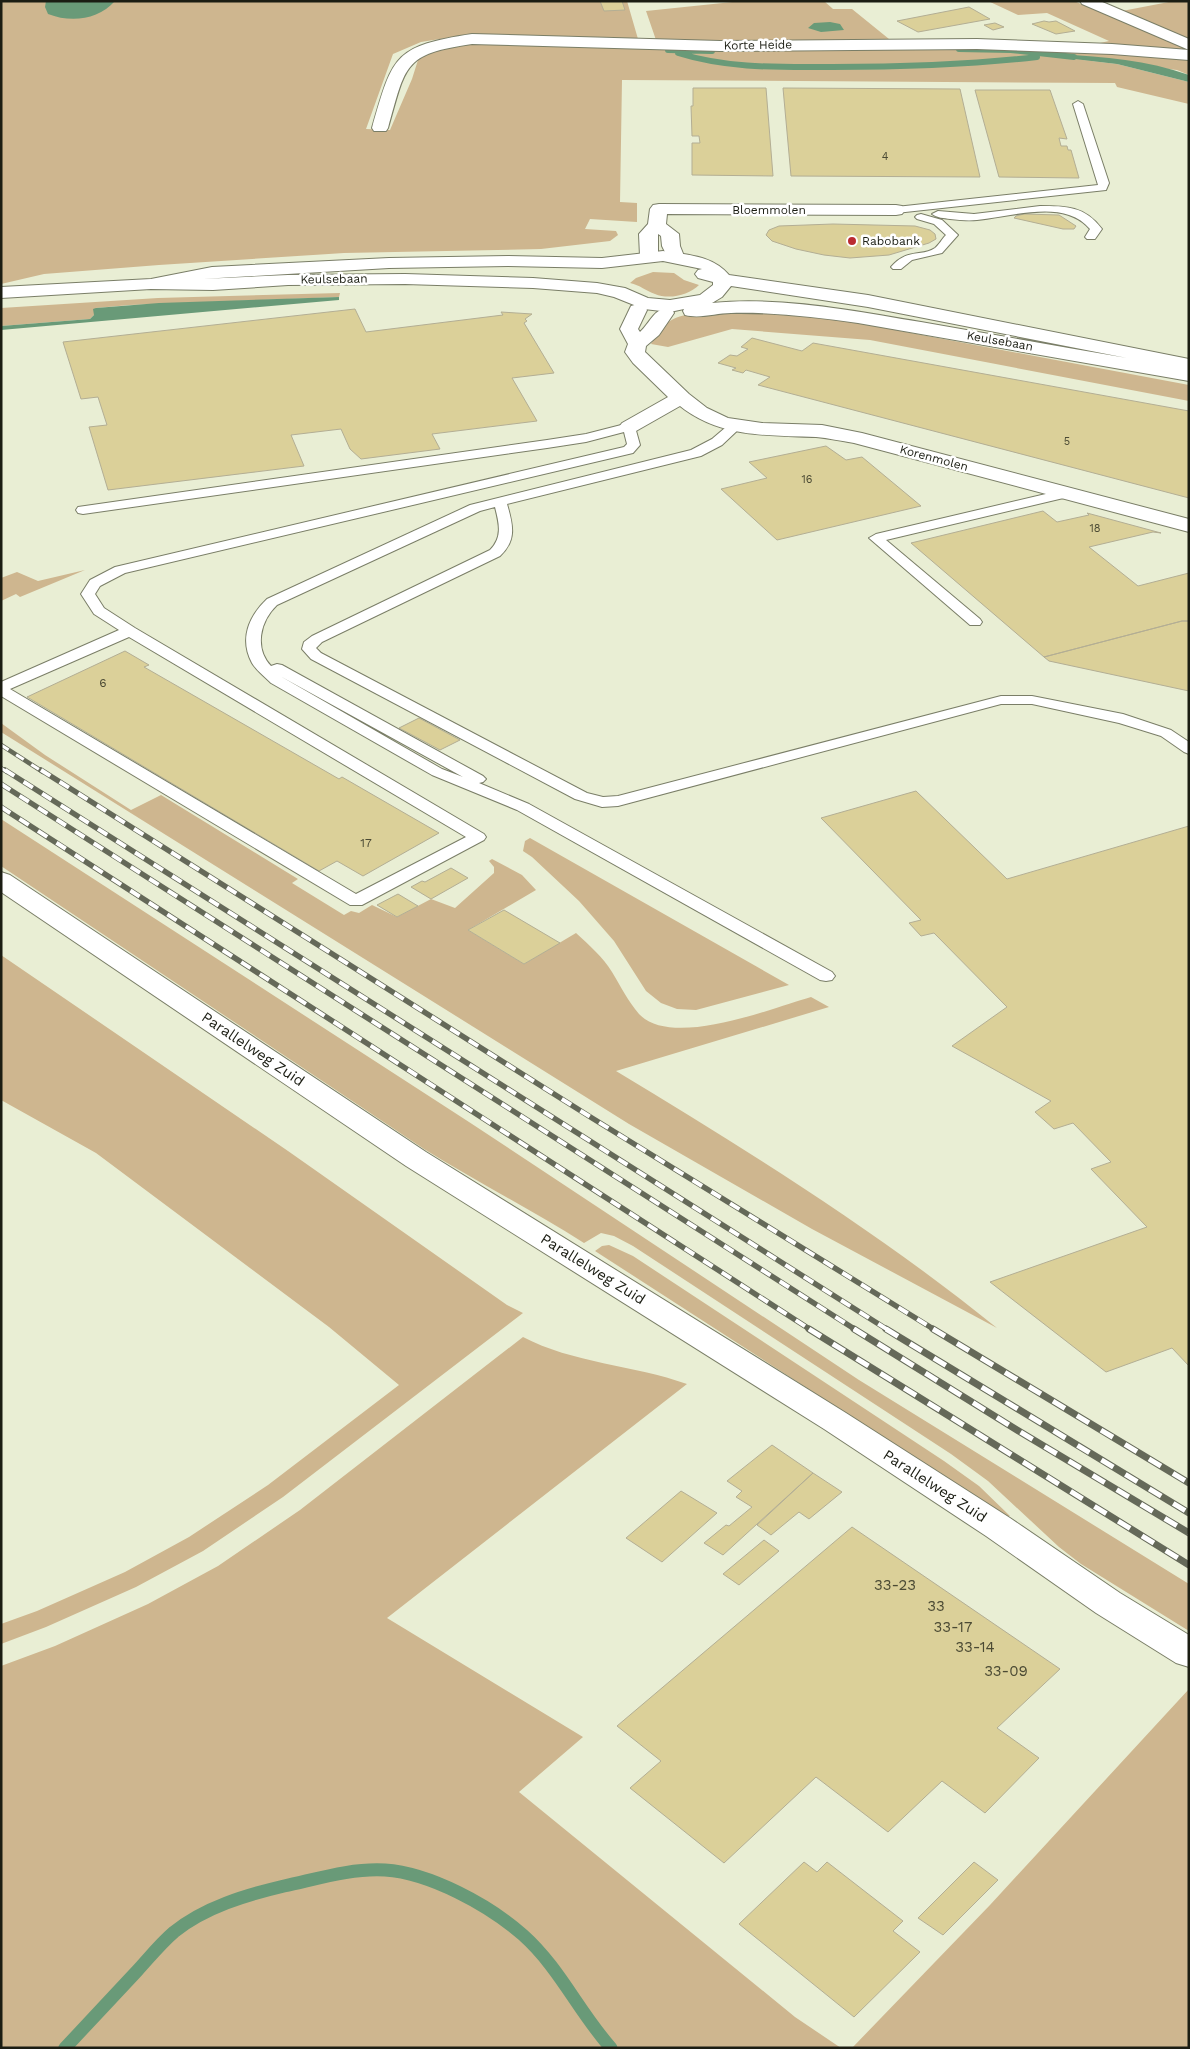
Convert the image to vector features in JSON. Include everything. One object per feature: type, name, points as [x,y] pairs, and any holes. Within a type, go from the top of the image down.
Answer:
[{"type":"street","points":[[1087,1],[1189,45]]},
{"type":"street","name":"Korte Heide","points":[[380,128],[396,74],[406,58],[418,50],[440,43],[472,39],[720,46],[977,44],[1112,49],[1189,55]]},
{"type":"street","name":"Bloemmolen","points":[[648,260],[648,234],[657,226],[659,209],[896,210]]},
{"type":"street","points":[[657,226],[670,234],[671,246],[675,256]]},
{"type":"street","points":[[648,260],[675,256],[699,262],[720,275]]},
{"type":"street","points":[[648,260],[687,265],[695,267],[705,275],[720,275]]},
{"type":"street","name":"Keulsebaan","points":[[151,284],[212,272],[389,263],[485,262],[511,266],[618,265],[648,260]]},
{"type":"street","points":[[618,265],[605,286],[608,292],[623,305],[638,310],[667,310]]},
{"type":"street","points":[[707,304],[720,289],[720,275]]},
{"type":"street","name":"Keulsebaan","points":[[720,275],[1189,366]]},
{"type":"street","name":"Keulsebaan","points":[[1,293],[151,284],[213,285],[288,280],[405,279],[517,284],[531,287],[608,292]]},
{"type":"street","points":[[608,292],[619,292],[644,303],[667,310]]},
{"type":"street","name":"Keulsebaan","points":[[667,310],[686,312],[707,304],[811,311],[926,327],[1189,375]]},
{"type":"street","name":"Korenmolen","points":[[638,310],[629,329],[640,359],[680,398],[712,419],[736,425],[780,431],[818,431],[855,437],[1189,526]]},
{"type":"street","points":[[636,344],[652,331],[667,310]]},
{"type":"street","points":[[628,427],[680,398]]},
{"type":"street","name":"Parallelweg Zuid","points":[[1,880],[416,1159],[835,1421],[998,1527],[1108,1603],[1189,1653]]},
{"type":"lane","points":[[896,210],[1102,188],[1104,183],[1078,104]]},
{"type":"lane","points":[[896,210],[974,217],[1004,212],[1058,209],[1077,213],[1092,221],[1096,228],[1091,237]]},
{"type":"lane","points":[[896,210],[938,222],[952,235],[938,251],[908,258],[897,267]]},
{"type":"lane","points":[[736,425],[717,442],[696,453],[500,500],[452,517],[272,602],[261,612],[257,620],[253,643],[256,656],[453,764],[523,807],[826,976]]},
{"type":"lane","points":[[1,689],[356,901],[478,837],[99,611],[88,594],[94,583],[120,570],[628,450],[634,445],[628,427],[586,438],[548,444],[83,510]]},
{"type":"lane","points":[[975,622],[876,538],[1067,494]]},
{"type":"lane","points":[[500,500],[507,534],[502,548],[317,639],[309,645],[309,649],[316,656],[581,796],[602,802],[618,800],[1001,700],[1032,700],[1123,719],[1166,733],[1189,748]]},
{"type":"lane","points":[[1,689],[130,631]]},
{"type":"shaded area","points":[[1,1],[627,1],[638,39],[471,34],[421,42],[393,54],[366,129],[390,130],[418,60],[436,48],[457,43],[1053,48],[1189,60],[1189,75],[1177,70],[1066,58],[1117,64],[1189,82],[1189,104],[1117,87],[1115,83],[622,80],[620,202],[637,203],[637,222],[590,219],[585,229],[616,231],[618,235],[610,241],[541,249],[344,253],[159,265],[44,274],[1,284]]},
{"type":"shaded area","points":[[46,1],[115,1],[101,12],[92,16],[75,19],[48,14],[45,7]]},
{"type":"shaded area","points":[[742,1],[824,1],[833,9],[852,9],[889,39],[736,42],[656,40],[646,11]]},
{"type":"shaded area","points":[[988,1],[1074,1],[1189,50],[1100,43],[1109,41],[1047,13],[1018,15]]},
{"type":"shaded area","points":[[1174,1],[1189,1],[1189,39],[1122,11]]},
{"type":"shaded area","points":[[830,22],[840,24],[844,30],[821,32],[808,28],[814,23]]},
{"type":"shaded area","points":[[1060,54],[1109,58],[1157,66],[1189,75],[1189,82],[1117,64],[1066,58]]},
{"type":"shaded area","points":[[653,272],[674,273],[684,280],[699,285],[695,289],[679,296],[666,297],[630,283],[636,278]]},
{"type":"shaded area","points":[[340,293],[339,297],[96,308],[94,315],[90,319],[1,326],[1,308],[158,298]]},
{"type":"shaded area","points":[[339,297],[339,300],[1,330],[1,326],[90,319],[94,315],[93,309],[96,308],[159,303]]},
{"type":"shaded area","points":[[714,311],[768,312],[842,320],[1189,385],[1189,401],[870,340],[732,329],[668,347],[651,344],[665,325],[685,315]]},
{"type":"shaded area","points":[[85,570],[20,597],[16,594],[1,601],[1,578],[17,572],[38,581]]},
{"type":"shaded area","points":[[1,723],[45,755],[131,810],[161,795],[298,879],[292,883],[344,915],[351,911],[359,913],[372,905],[397,917],[431,899],[455,908],[494,873],[494,867],[489,861],[492,859],[522,875],[536,890],[468,930],[524,964],[576,933],[604,961],[639,1014],[654,1024],[674,1028],[723,1023],[811,997],[829,1007],[616,1071],[811,1193],[952,1292],[997,1328],[812,1229],[629,1124],[1,732]]},
{"type":"shaded area","points":[[1,819],[469,1122],[859,1380],[1189,1584],[1189,1631],[1081,1564],[1059,1547],[988,1481],[951,1454],[633,1246],[614,1236],[601,1233],[584,1243],[424,1149],[1,866]]},
{"type":"shaded area","points":[[530,838],[789,985],[696,1010],[677,1009],[661,1003],[646,991],[614,941],[579,901],[532,857],[523,851],[525,841]]},
{"type":"shaded area","points":[[1,955],[288,1151],[507,1305],[523,1313],[283,1497],[203,1551],[136,1587],[46,1627],[1,1644],[1,1624],[37,1611],[125,1572],[189,1537],[268,1485],[399,1385],[329,1327],[96,1153],[1,1100]]},
{"type":"shaded area","points":[[609,1245],[633,1256],[944,1461],[979,1486],[1010,1516],[1005,1516],[595,1251],[602,1246]]},
{"type":"shaded area","points":[[523,1337],[562,1353],[646,1372],[687,1384],[387,1618],[583,1737],[519,1792],[795,2017],[841,2048],[1,2048],[1,1666],[55,1646],[148,1604],[218,1566],[300,1510]]},
{"type":"shaded area","points":[[1189,1689],[1189,2048],[852,2048],[990,1905]]},
{"type":"building","points":[[600,1],[622,1],[625,10],[604,11]]},
{"type":"building","points":[[969,7],[990,19],[918,32],[897,21]]},
{"type":"building","points":[[1056,21],[1075,31],[1056,34],[1032,24]]},
{"type":"building","points":[[995,23],[1004,27],[993,30],[984,25]]},
{"type":"building","points":[[693,88],[766,88],[773,176],[692,175],[692,143],[700,143],[699,136],[692,136],[691,106],[693,106]]},
{"type":"building","points":[[783,88],[960,89],[980,177],[791,176]]},
{"type":"building","points":[[975,90],[1050,90],[1067,139],[1059,138],[1061,146],[1067,146],[1068,150],[1071,150],[1079,178],[999,177]]},
{"type":"building","points":[[1024,214],[1059,215],[1076,226],[1074,229],[1063,229],[1014,218]]},
{"type":"building","name":"Rabobank","points":[[833,224],[915,226],[930,230],[935,234],[936,239],[929,243],[889,255],[850,258],[796,249],[772,241],[766,235],[769,230],[779,226]]},
{"type":"building","points":[[355,309],[366,332],[503,315],[501,312],[532,314],[525,319],[527,321],[524,323],[554,373],[512,378],[537,421],[432,434],[440,449],[361,459],[350,449],[341,429],[291,435],[304,466],[108,490],[89,427],[107,425],[98,397],[81,399],[63,342]]},
{"type":"building","points":[[752,338],[802,351],[813,343],[1189,411],[1189,498],[758,385],[770,377],[746,370],[743,373],[732,370],[736,368],[718,363],[730,355],[737,356],[748,349],[741,347]]},
{"type":"building","points":[[826,446],[846,460],[862,457],[921,506],[777,540],[721,489],[767,478],[749,462]]},
{"type":"building","points":[[1043,511],[1057,522],[1089,515],[1087,513],[1161,533],[1153,532],[1089,547],[1138,586],[1189,573],[1189,621],[1182,621],[1044,657],[911,543]]},
{"type":"building","points":[[1182,621],[1189,621],[1189,691],[1049,661],[1044,657]]},
{"type":"building","points":[[125,651],[149,665],[144,667],[339,779],[342,777],[439,833],[363,876],[337,861],[319,871],[27,697]]},
{"type":"building","points":[[419,718],[460,740],[440,750],[399,728]]},
{"type":"building","points":[[916,791],[1007,879],[1189,826],[1189,1366],[1172,1348],[1106,1372],[990,1282],[1147,1227],[1091,1169],[1111,1162],[1073,1123],[1054,1129],[1035,1112],[1051,1101],[952,1046],[1007,1007],[934,933],[921,936],[909,923],[921,920],[821,818]]},
{"type":"building","points":[[451,868],[468,878],[431,899],[411,887],[422,881],[425,882]]},
{"type":"building","points":[[398,894],[418,906],[397,917],[377,905]]},
{"type":"building","points":[[504,910],[560,943],[524,964],[468,930]]},
{"type":"building","points":[[772,1445],[813,1473],[723,1555],[704,1543],[752,1507],[736,1497],[742,1491],[727,1481]]},
{"type":"building","points":[[813,1473],[842,1492],[809,1519],[799,1512],[771,1535],[757,1525]]},
{"type":"building","points":[[681,1491],[717,1513],[662,1562],[626,1538]]},
{"type":"building","points":[[852,1527],[1060,1669],[997,1728],[1039,1758],[985,1813],[942,1781],[888,1832],[816,1777],[724,1863],[630,1788],[661,1761],[617,1726]]},
{"type":"building","points":[[764,1540],[779,1551],[739,1585],[723,1574]]},
{"type":"building","points":[[804,1862],[817,1872],[827,1862],[903,1921],[893,1931],[920,1952],[854,2017],[739,1924]]},
{"type":"building","points":[[974,1862],[998,1880],[943,1935],[918,1918]]},
{"type":"waterway","points":[[959,49],[1011,50],[1074,57]]},
{"type":"waterway","points":[[668,50],[712,51]]},
{"type":"waterway","points":[[678,53],[716,62],[793,67],[935,65],[1037,57]]},
{"type":"waterway","points":[[65,2048],[164,1941],[186,1923],[212,1909],[241,1898],[334,1875],[372,1870],[402,1872],[439,1884],[476,1902],[509,1924],[523,1935],[547,1961],[611,2048]]},
{"type":"railway","points":[[1,745],[43,772]]},
{"type":"railway","points":[[1,768],[7,772]]},
{"type":"railway","points":[[5,770],[888,1330]]},
{"type":"railway","points":[[41,770],[592,1118],[935,1330]]},
{"type":"railway","points":[[1,784],[856,1330]]},
{"type":"railway","points":[[1,807],[811,1330]]},
{"type":"railway","points":[[809,1329],[1189,1565]]},
{"type":"railway","points":[[854,1329],[1189,1533]]},
{"type":"railway","points":[[886,1329],[1189,1513]]},
{"type":"railway","points":[[933,1329],[1189,1483]]},
{"type":"place","name":"Rabobank","points":[[852,241]]}]
